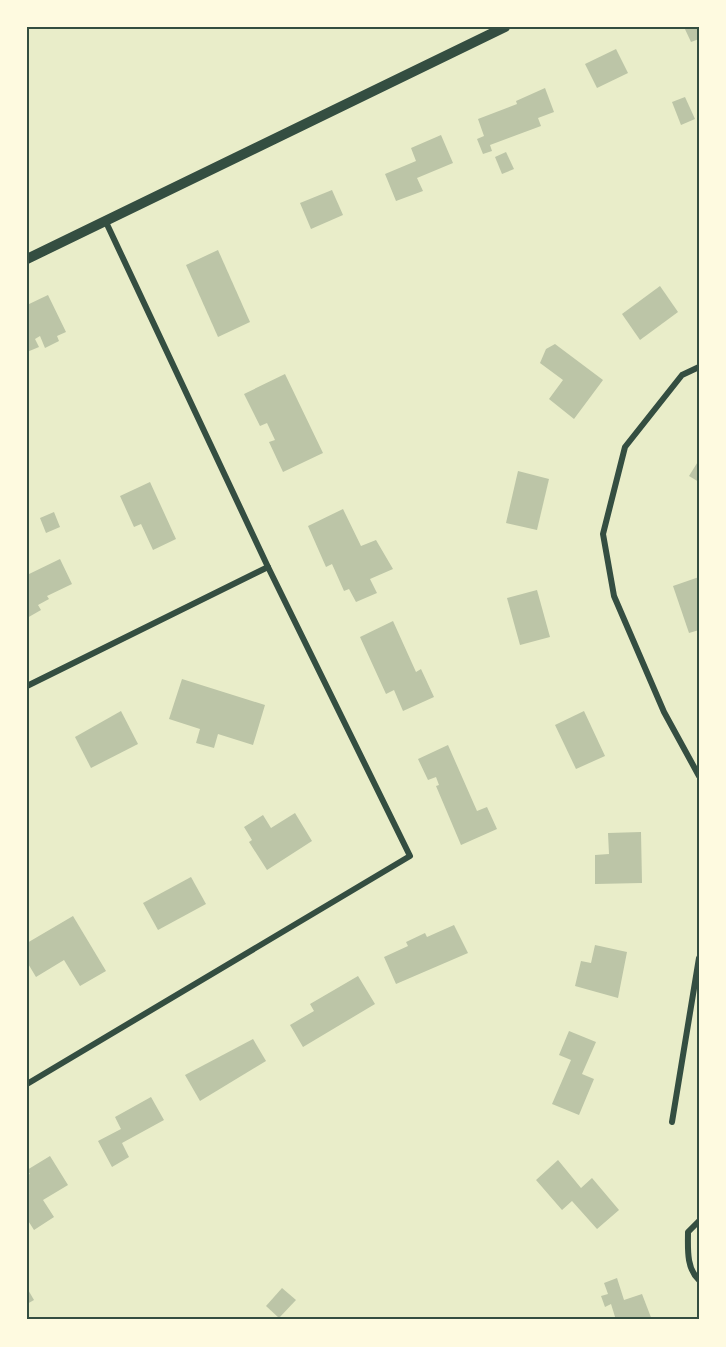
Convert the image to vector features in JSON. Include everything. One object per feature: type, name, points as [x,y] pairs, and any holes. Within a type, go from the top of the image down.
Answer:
[{"type":"street","points":[[27,260],[505,27]]},
{"type":"street","points":[[27,1084],[410,856],[268,567],[105,220]]},
{"type":"street","points":[[699,367],[682,375],[625,447],[603,534],[614,596],[664,712],[699,776]]},
{"type":"street","points":[[27,686],[268,567]]},
{"type":"street","points":[[672,1122],[699,958]]},
{"type":"street","points":[[699,1221],[688,1232],[688,1255],[693,1274],[699,1280]]},
{"type":"building","points":[[684,27],[699,27],[699,39],[691,42]]},
{"type":"building","points":[[616,49],[628,73],[597,88],[585,64]]},
{"type":"building","points":[[545,88],[554,112],[538,118],[541,126],[490,145],[492,151],[483,154],[477,139],[484,136],[478,119],[517,104],[516,101]]},
{"type":"building","points":[[685,97],[695,119],[681,125],[672,102]]},
{"type":"building","points":[[441,135],[453,163],[417,178],[423,191],[396,201],[385,174],[416,161],[411,148]]},
{"type":"building","points":[[506,152],[514,169],[502,174],[495,157]]},
{"type":"building","points":[[332,190],[343,215],[311,229],[300,203]]},
{"type":"building","points":[[218,250],[250,322],[218,337],[186,265]]},
{"type":"building","points":[[660,286],[678,312],[640,340],[622,314]]},
{"type":"building","points":[[48,295],[66,332],[57,336],[59,341],[45,348],[40,336],[35,339],[39,347],[27,352],[27,305]]},
{"type":"building","points":[[555,344],[603,380],[574,419],[549,399],[563,380],[540,363],[546,349]]},
{"type":"building","points":[[285,374],[323,453],[283,472],[269,442],[275,440],[267,423],[260,426],[244,394]]},
{"type":"building","points":[[699,460],[699,482],[689,476]]},
{"type":"building","points":[[518,471],[549,479],[537,530],[506,523]]},
{"type":"building","points":[[150,482],[176,539],[153,550],[141,524],[134,527],[120,496]]},
{"type":"building","points":[[343,509],[361,546],[376,540],[393,569],[370,579],[377,593],[356,602],[349,589],[344,591],[332,564],[326,567],[308,526]]},
{"type":"building","points":[[54,512],[60,527],[46,533],[40,518]]},
{"type":"building","points":[[60,559],[72,584],[47,596],[49,599],[38,605],[41,610],[27,618],[27,575]]},
{"type":"building","points":[[699,577],[699,630],[689,633],[673,586]]},
{"type":"building","points":[[537,590],[550,637],[520,645],[507,598]]},
{"type":"building","points":[[393,621],[416,672],[421,669],[434,697],[403,711],[394,690],[386,694],[360,637]]},
{"type":"building","points":[[182,679],[265,705],[253,745],[218,734],[214,748],[196,743],[200,729],[169,719]]},
{"type":"building","points":[[121,711],[138,744],[91,768],[75,737]]},
{"type":"building","points":[[584,711],[605,756],[576,769],[555,725]]},
{"type":"building","points":[[448,745],[477,811],[487,807],[497,829],[461,845],[436,786],[439,785],[436,777],[428,780],[418,759]]},
{"type":"building","points":[[295,813],[312,841],[267,870],[249,842],[252,840],[244,827],[263,815],[271,828]]},
{"type":"building","points":[[641,832],[642,883],[595,884],[595,855],[609,854],[608,833]]},
{"type":"building","points":[[191,877],[206,904],[158,930],[143,903]]},
{"type":"building","points":[[73,916],[106,971],[80,986],[64,960],[36,977],[27,962],[27,943]]},
{"type":"building","points":[[454,925],[468,953],[396,984],[384,957],[408,946],[406,942],[425,933],[427,937]]},
{"type":"building","points":[[595,945],[627,952],[618,998],[575,986],[581,961],[591,963]]},
{"type":"building","points":[[358,976],[375,1004],[303,1047],[290,1025],[314,1011],[310,1004]]},
{"type":"building","points":[[569,1031],[596,1042],[582,1074],[594,1079],[579,1115],[552,1104],[571,1060],[559,1055]]},
{"type":"building","points":[[253,1039],[266,1061],[200,1101],[185,1075]]},
{"type":"building","points":[[151,1097],[164,1120],[122,1143],[129,1157],[112,1167],[98,1141],[121,1129],[115,1117]]},
{"type":"building","points":[[50,1156],[68,1185],[43,1200],[54,1217],[34,1230],[27,1219],[27,1175],[30,1174],[27,1170]]},
{"type":"building","points":[[558,1160],[581,1188],[592,1178],[619,1210],[597,1229],[572,1201],[562,1210],[536,1180]]},
{"type":"building","points":[[617,1278],[624,1300],[642,1294],[652,1320],[616,1320],[611,1304],[605,1307],[601,1296],[608,1294],[604,1283]]},
{"type":"building","points":[[27,1288],[34,1300],[27,1304]]},
{"type":"building","points":[[282,1288],[296,1300],[279,1318],[266,1306]]}]
